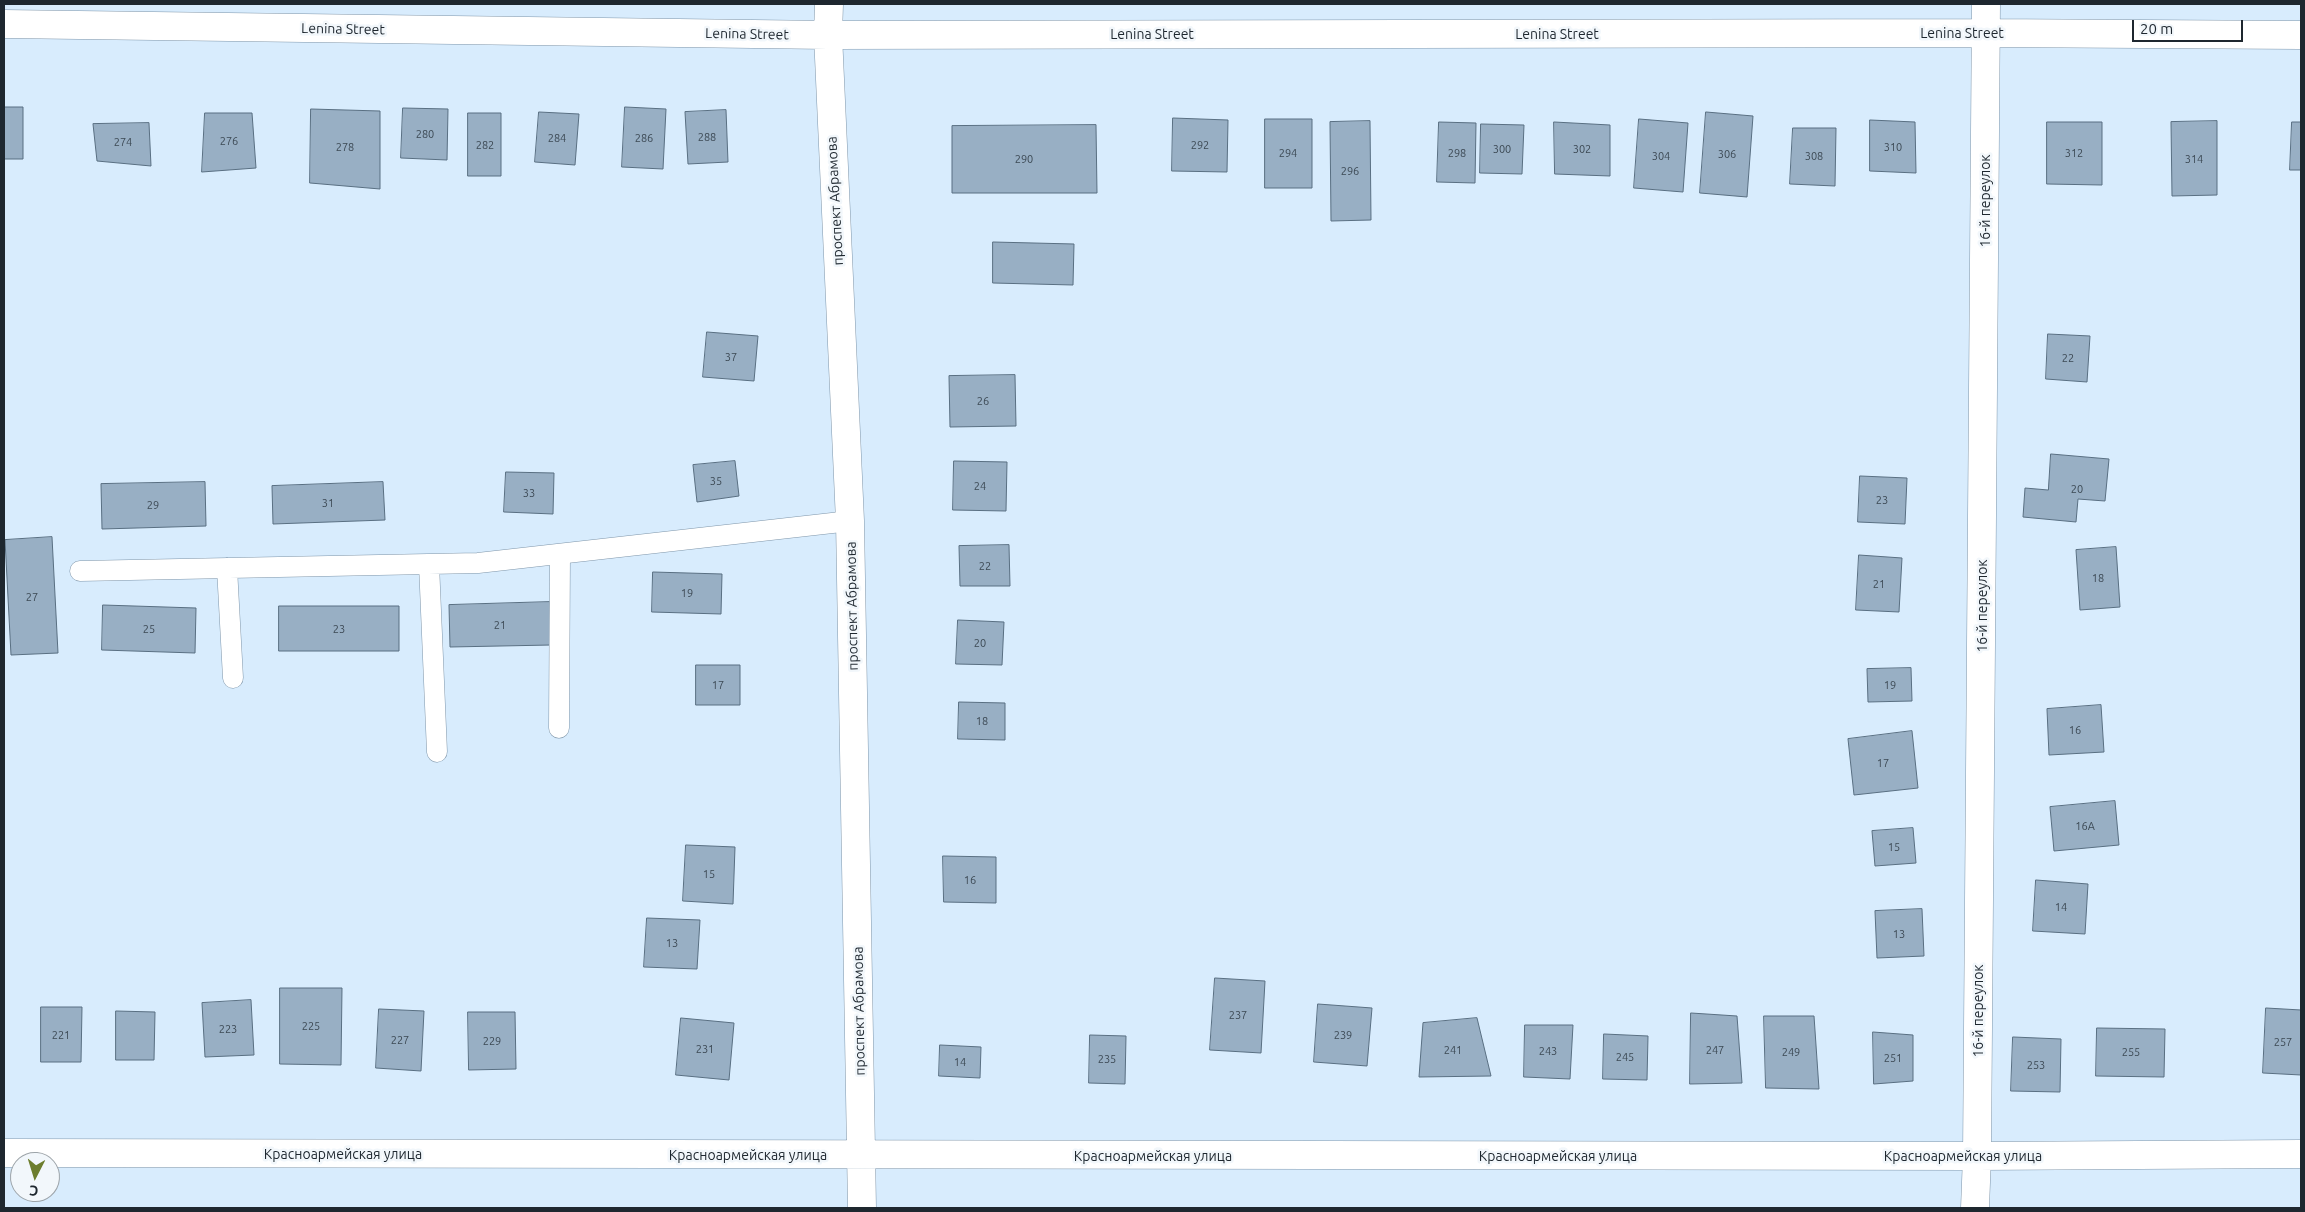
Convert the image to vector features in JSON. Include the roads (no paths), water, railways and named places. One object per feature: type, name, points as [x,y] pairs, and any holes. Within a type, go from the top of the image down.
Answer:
[{"type":"street","name":"проспект Абрамова","points":[[829,4],[828,35],[850,521],[862,1208]]},
{"type":"street","name":"16-й переулок","points":[[1975,1208],[1977,1156],[1986,4]]},
{"type":"street","name":"Lenina Street","points":[[4,24],[828,35],[1986,33],[2301,35]]},
{"type":"street","name":"Красноармейская улица","points":[[4,1153],[861,1156],[1977,1156],[2301,1154]]},
{"type":"lane","points":[[80,571],[478,563],[850,521]]},
{"type":"lane","points":[[559,728],[560,554]]},
{"type":"lane","points":[[429,564],[437,752]]},
{"type":"lane","points":[[227,568],[233,678]]}]
